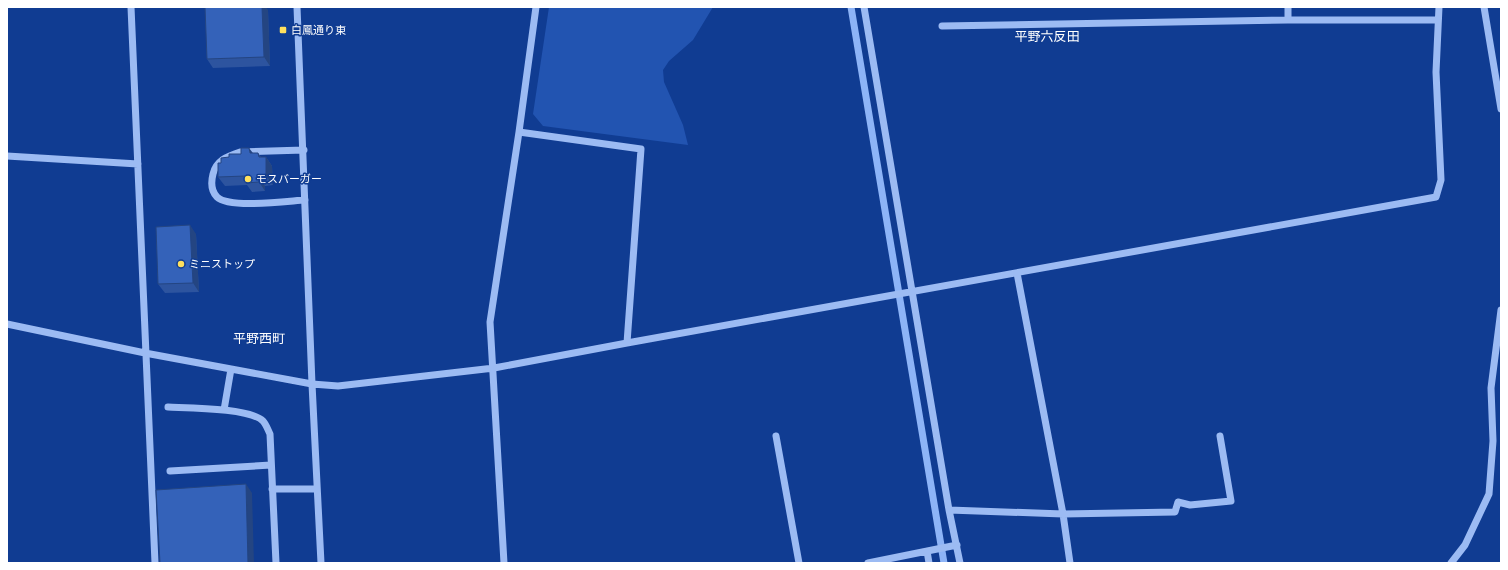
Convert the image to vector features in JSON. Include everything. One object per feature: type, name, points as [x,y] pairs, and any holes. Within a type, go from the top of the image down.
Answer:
[{"type":"street","points":[[131,7],[155,563]]},
{"type":"street","points":[[297,7],[304,150],[312,384],[321,563]]},
{"type":"street","points":[[504,563],[494,368],[490,322],[519,132],[536,7]]},
{"type":"street","points":[[864,7],[949,510],[960,563]]},
{"type":"street","points":[[1288,7],[1288,20]]},
{"type":"street","points":[[7,324],[230,369],[312,384],[338,386],[494,368],[1436,197],[1441,180],[1436,72],[1439,7]]},
{"type":"street","points":[[1484,7],[1501,109]]},
{"type":"street","points":[[942,26],[1288,20],[1438,20]]},
{"type":"street","points":[[519,132],[641,149],[627,343]]},
{"type":"street","points":[[304,150],[240,152],[230,155],[214,168],[212,179],[213,190],[218,198],[226,202],[238,204],[305,200]]},
{"type":"street","points":[[7,156],[138,164]]},
{"type":"street","points":[[1018,273],[1063,514],[1070,563]]},
{"type":"street","points":[[1452,563],[1465,545],[1489,494],[1493,441],[1491,388],[1501,310]]},
{"type":"street","points":[[224,410],[230,369]]},
{"type":"street","points":[[168,407],[224,410],[250,414],[263,420],[270,434],[276,563]]},
{"type":"street","points":[[776,436],[799,563]]},
{"type":"street","points":[[949,510],[1063,514],[1175,512],[1178,502],[1190,505],[1231,501],[1220,436]]},
{"type":"street","points":[[170,471],[271,465]]},
{"type":"street","points":[[272,489],[317,489]]},
{"type":"street","points":[[868,563],[957,545]]},
{"type":"street","points":[[927,551],[929,563]]},
{"type":"shaded area","points":[[549,7],[713,7],[693,40],[669,61],[663,70],[664,82],[683,125],[688,145],[543,126],[533,114]]},
{"type":"building","points":[[205,7],[262,7],[264,57],[207,59]]},
{"type":"building","points":[[241,148],[249,148],[250,153],[258,153],[259,157],[266,157],[266,176],[259,177],[259,182],[246,183],[245,176],[218,177],[218,163],[221,163],[221,158],[229,157],[229,154],[241,154]]},
{"type":"building","name":"ミニストップ","points":[[190,225],[193,283],[158,284],[156,227]]},
{"type":"building","points":[[246,484],[248,563],[160,563],[156,490]]},
{"type":"waterway","points":[[851,7],[944,563]]},
{"type":"place","name":"白鳳通り東","points":[[283,30]]},
{"type":"place","name":"モスバーガー","points":[[248,179]]},
{"type":"place","name":"ミニストップ","points":[[181,264]]},
{"type":"district","name":"平野六反田","points":[[1047,36]]},
{"type":"district","name":"平野西町","points":[[259,338]]}]
